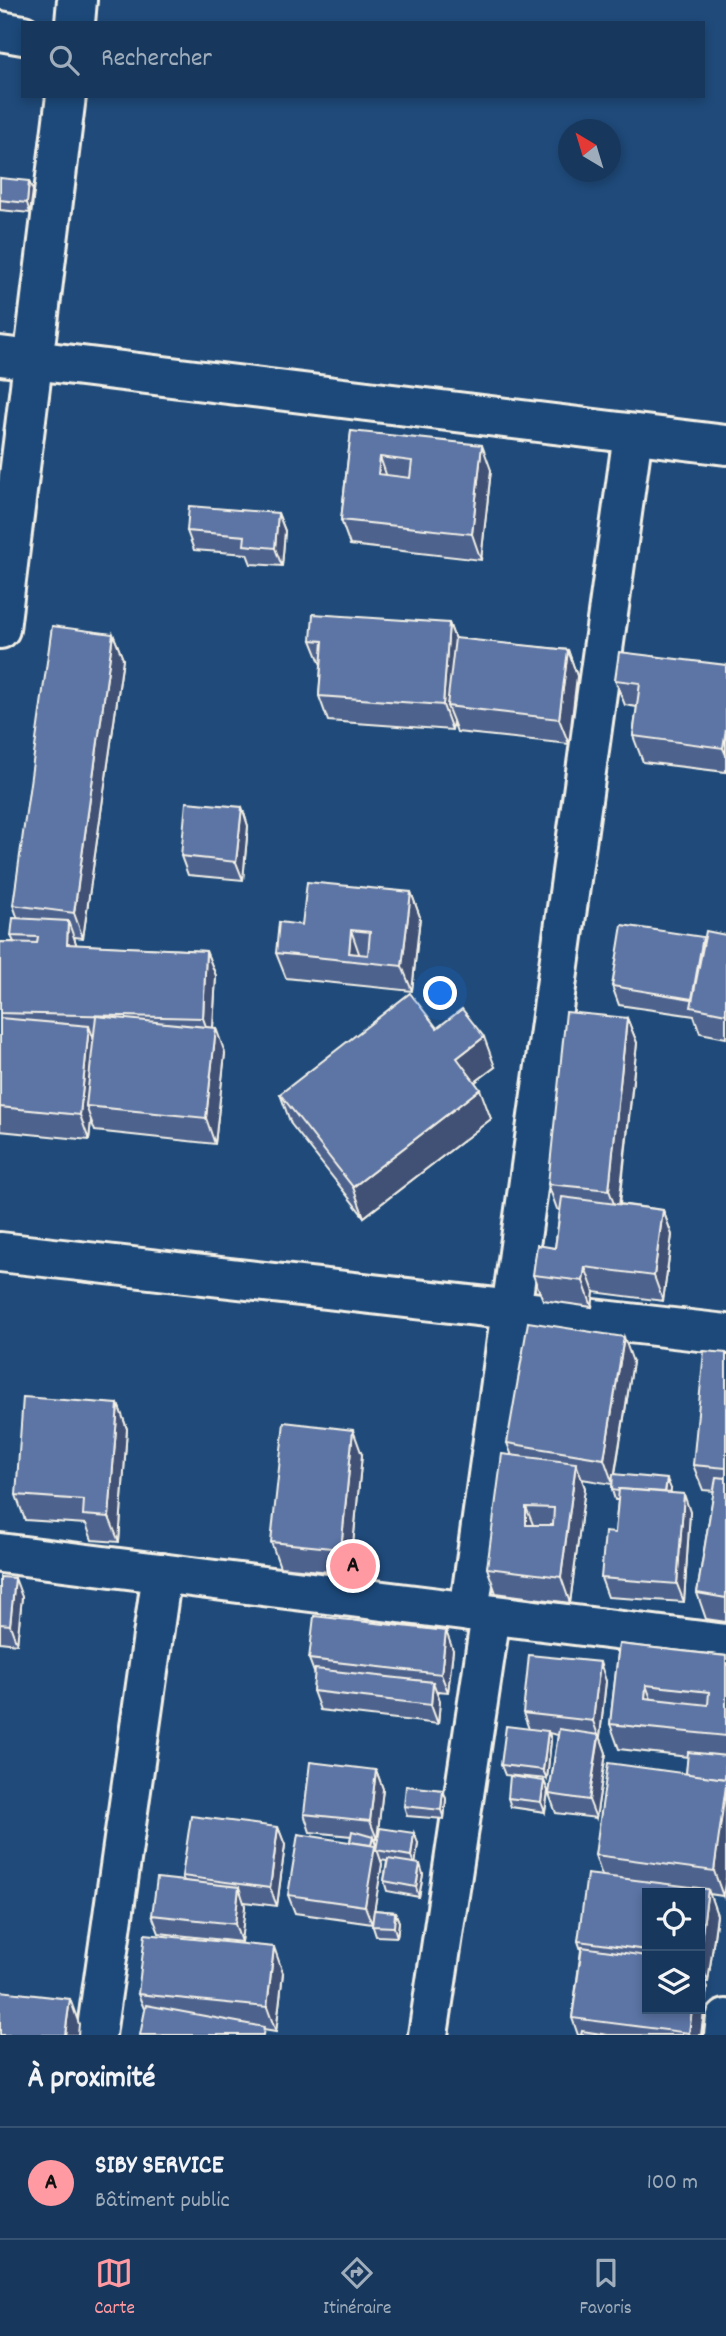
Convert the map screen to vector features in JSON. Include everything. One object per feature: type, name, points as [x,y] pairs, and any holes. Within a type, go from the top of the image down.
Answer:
[{"type":"street","points":[[75,21],[77,0]]},
{"type":"street","points":[[0,32],[21,34]]},
{"type":"street","points":[[0,629],[17,358],[65,98]]},
{"type":"street","points":[[17,358],[726,445]]},
{"type":"street","points":[[428,2035],[480,1613],[511,1310],[633,434]]},
{"type":"street","points":[[0,1252],[726,1334]]},
{"type":"street","points":[[0,1553],[726,1644]]},
{"type":"street","points":[[96,2035],[162,1573]]},
{"type":"street","points":[[724,2035],[726,2019]]},
{"type":"building","points":[[0,178],[29,181],[27,203],[0,200]]},
{"type":"building","points":[[351,431],[482,445],[472,534],[341,520]],"holes":[[[380,457],[412,461],[410,478],[378,474]]]},
{"type":"building","points":[[189,506],[278,513],[275,548],[244,545],[245,536],[187,531]]},
{"type":"building","points":[[313,614],[449,623],[443,705],[319,696],[323,641],[311,640]]},
{"type":"building","points":[[52,626],[113,634],[74,913],[13,905]]},
{"type":"building","points":[[455,638],[568,650],[559,719],[447,706]]},
{"type":"building","points":[[619,652],[726,665],[726,729],[723,748],[633,736],[640,683],[615,680]]},
{"type":"building","points":[[186,802],[242,807],[236,862],[181,856]]},
{"type":"building","points":[[307,882],[411,892],[402,966],[276,953],[279,922],[302,925]],"holes":[[[351,930],[370,932],[368,955],[349,953]]]},
{"type":"building","points":[[13,918],[68,921],[67,944],[206,951],[203,1018],[0,1013],[0,942],[37,943],[38,937],[11,936]]},
{"type":"building","points":[[622,925],[703,937],[692,999],[612,986]]},
{"type":"building","points":[[706,931],[726,935],[726,1014],[691,1007]]},
{"type":"building","points":[[410,993],[437,1028],[462,1009],[484,1037],[457,1058],[480,1089],[353,1187],[280,1094]]},
{"type":"building","points":[[566,1012],[627,1018],[609,1190],[548,1184]]},
{"type":"building","points":[[96,1016],[216,1028],[206,1118],[86,1106]]},
{"type":"building","points":[[0,1018],[89,1026],[80,1115],[0,1107]]},
{"type":"building","points":[[562,1197],[663,1210],[654,1276],[585,1267],[583,1281],[533,1275],[537,1245],[555,1248]]},
{"type":"building","points":[[528,1322],[624,1337],[604,1459],[507,1443]]},
{"type":"building","points":[[704,1351],[726,1353],[726,1468],[693,1465]]},
{"type":"building","points":[[23,1397],[118,1404],[109,1517],[83,1515],[84,1500],[16,1495]]},
{"type":"building","points":[[284,1422],[353,1430],[341,1549],[271,1542]]},
{"type":"building","points":[[502,1454],[576,1463],[561,1577],[487,1568]],"holes":[[[526,1507],[554,1508],[553,1525],[526,1525]]]},
{"type":"building","points":[[613,1474],[667,1479],[665,1492],[612,1490]]},
{"type":"building","points":[[716,1477],[726,1478],[726,1598],[697,1593]]},
{"type":"building","points":[[619,1489],[684,1494],[677,1584],[601,1578],[605,1532],[615,1533]]},
{"type":"building","points":[[0,1577],[15,1578],[10,1625],[0,1624]]},
{"type":"building","points":[[314,1616],[446,1631],[441,1674],[309,1659]]},
{"type":"building","points":[[619,1644],[726,1656],[726,1736],[610,1724]],"holes":[[[646,1685],[709,1692],[708,1705],[645,1698]]]},
{"type":"building","points":[[529,1655],[600,1662],[593,1721],[523,1713]]},
{"type":"building","points":[[315,1669],[433,1682],[431,1705],[313,1691]]},
{"type":"building","points":[[506,1726],[548,1731],[543,1770],[501,1765]]},
{"type":"building","points":[[559,1729],[599,1735],[589,1800],[549,1794]]},
{"type":"building","points":[[688,1752],[726,1756],[725,1779],[686,1774]]},
{"type":"building","points":[[310,1762],[376,1770],[370,1821],[304,1814]]},
{"type":"building","points":[[608,1763],[726,1779],[714,1871],[595,1855]]},
{"type":"building","points":[[510,1776],[544,1781],[541,1802],[508,1798]]},
{"type":"building","points":[[406,1786],[443,1790],[441,1810],[404,1806]]},
{"type":"building","points":[[191,1816],[278,1827],[270,1888],[182,1876]]},
{"type":"building","points":[[380,1828],[414,1833],[411,1856],[376,1850]]},
{"type":"building","points":[[352,1831],[373,1837],[371,1845],[350,1842]]},
{"type":"building","points":[[298,1834],[375,1846],[365,1906],[288,1895]]},
{"type":"building","points":[[388,1859],[420,1864],[416,1887],[384,1881]]},
{"type":"building","points":[[587,1874],[700,1888],[642,1888],[642,1949],[578,1941]]},
{"type":"building","points":[[157,1878],[239,1887],[235,1924],[152,1915]]},
{"type":"building","points":[[705,1889],[708,1889],[705,1911]]},
{"type":"building","points":[[374,1910],[395,1912],[394,1927],[372,1926]]},
{"type":"building","points":[[145,1934],[274,1947],[267,2007],[138,1994]]},
{"type":"building","points":[[582,1947],[642,1955],[642,2014],[691,2014],[689,2033],[572,2018]]},
{"type":"building","points":[[0,1991],[70,1999],[65,2035],[0,2035]]},
{"type":"building","points":[[146,2005],[264,2027],[263,2035],[140,2035]]},
{"type":"building","points":[[582,2031],[608,2035],[581,2035]]},
{"type":"place","name":"SIBY SERVICE","points":[[353,1566]]}]
